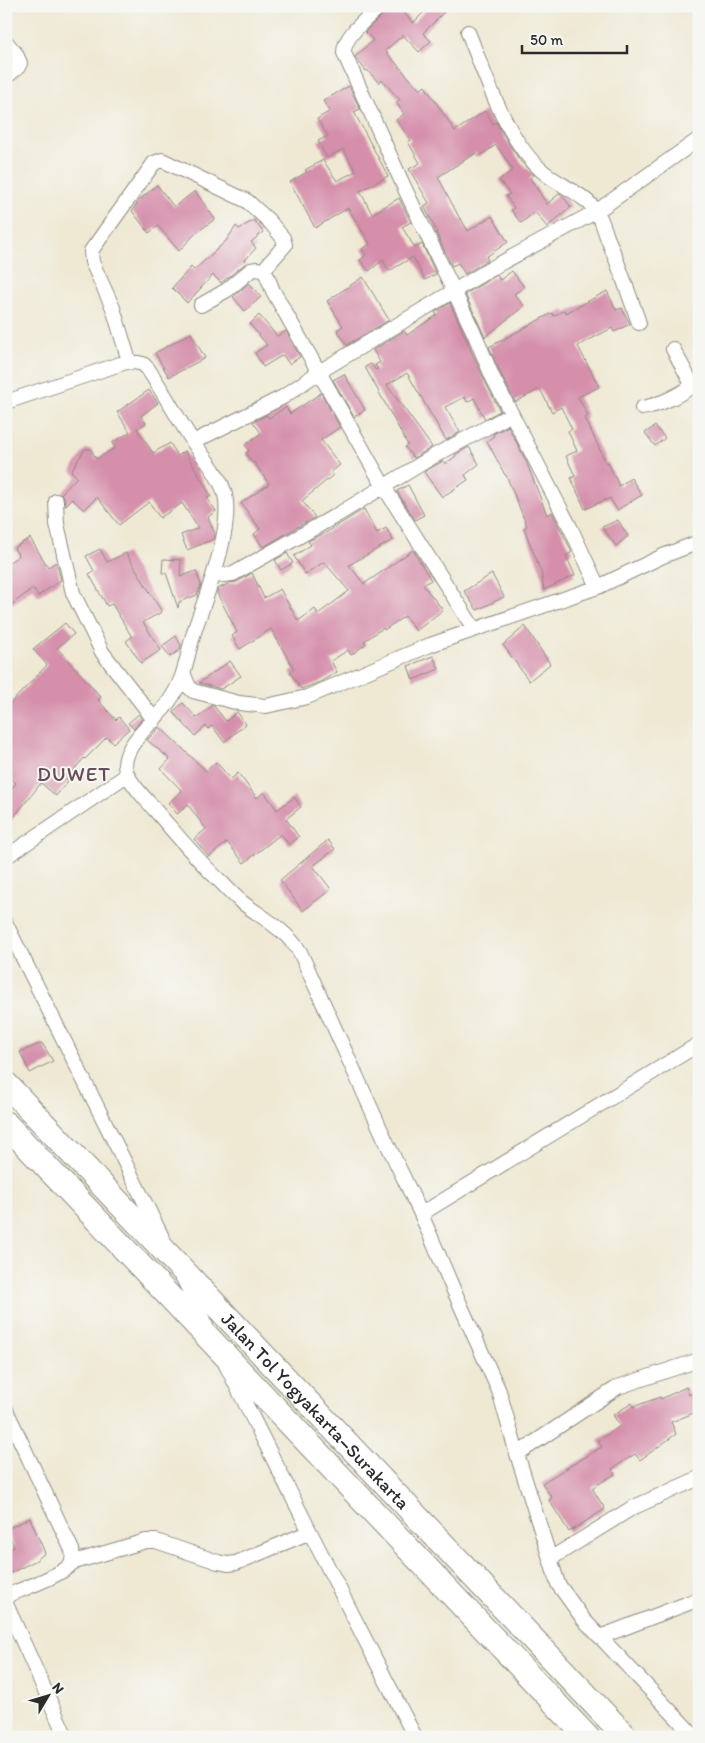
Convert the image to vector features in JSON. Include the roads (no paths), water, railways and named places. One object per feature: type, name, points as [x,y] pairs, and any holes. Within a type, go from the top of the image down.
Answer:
[{"type":"highway","name":"Jalan Tol Yogyakarta–Surakarta","points":[[6,1084],[626,1737]]},
{"type":"highway","name":"Jalan Tol Yogyakarta–Surakarta","points":[[6,1124],[587,1737]]},
{"type":"street","points":[[380,6],[347,39],[344,53],[492,376],[572,531],[598,587]]},
{"type":"street","points":[[468,32],[483,72],[504,117],[527,156],[553,180],[584,197],[596,211],[639,323]]},
{"type":"street","points":[[6,42],[16,54],[20,63],[6,77]]},
{"type":"street","points":[[194,442],[283,397],[319,372],[454,291],[596,211],[699,139]]},
{"type":"street","points":[[129,361],[114,308],[92,262],[91,251],[154,163],[162,160],[247,201],[269,221],[283,238],[285,245],[268,263],[265,271],[272,291],[384,487],[474,629]]},
{"type":"street","points":[[201,305],[228,290],[251,270],[265,271]]},
{"type":"street","points":[[642,408],[670,400],[696,384],[673,349]]},
{"type":"street","points":[[6,402],[129,361],[142,364],[148,369],[210,466],[223,490],[227,508],[224,532],[213,576],[194,632],[184,675],[168,704],[139,736],[126,754],[127,774],[140,793],[199,861],[242,903],[276,927],[296,945],[421,1214],[450,1284],[499,1391],[558,1584],[584,1620],[695,1737]]},
{"type":"street","points":[[213,576],[232,574],[384,487],[434,456],[512,414]]},
{"type":"street","points":[[56,501],[56,524],[73,593],[102,652],[154,721]]},
{"type":"street","points":[[184,675],[193,691],[239,703],[266,706],[307,697],[430,645],[598,587],[663,556],[699,542]]},
{"type":"street","points":[[168,704],[193,691]]},
{"type":"street","points":[[6,857],[127,774]]},
{"type":"street","points":[[6,924],[310,1532],[415,1737]]},
{"type":"street","points":[[421,1214],[699,1044]]},
{"type":"street","points":[[517,1454],[618,1387],[699,1360]]},
{"type":"street","points":[[6,1410],[72,1550],[72,1563]]},
{"type":"street","points":[[550,1559],[632,1508],[699,1478]]},
{"type":"street","points":[[6,1596],[62,1571],[72,1563],[146,1541],[156,1541],[228,1564],[236,1563],[310,1532]]},
{"type":"street","points":[[600,1637],[699,1599]]},
{"type":"street","points":[[6,1604],[66,1737]]},
{"type":"district","name":"DUWET","points":[[74,774]]}]
